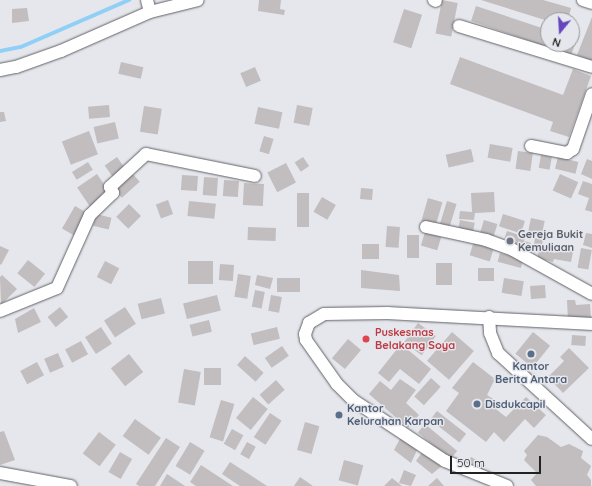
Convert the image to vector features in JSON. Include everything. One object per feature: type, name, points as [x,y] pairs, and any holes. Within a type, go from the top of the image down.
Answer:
[{"type":"street","points":[[0,70],[16,67],[67,48],[148,5],[198,0]]},
{"type":"street","points":[[583,0],[592,3]]},
{"type":"street","points":[[459,26],[592,68]]},
{"type":"street","points":[[531,146],[567,153],[573,149],[592,94]]},
{"type":"street","points":[[0,311],[57,288],[90,215],[113,193],[110,187],[146,154],[255,176]]},
{"type":"street","points":[[426,227],[486,240],[513,250],[592,294]]},
{"type":"street","points":[[507,486],[445,460],[353,400],[337,384],[306,340],[305,334],[308,323],[324,314],[489,317],[592,324]]},
{"type":"street","points":[[489,317],[490,333],[498,353],[592,439]]},
{"type":"street","points":[[0,473],[71,486]]},
{"type":"building","points":[[259,0],[281,0],[280,9],[285,10],[284,15],[258,11]]},
{"type":"building","points":[[442,0],[458,3],[451,36],[436,33]]},
{"type":"building","points":[[481,0],[543,0],[571,8],[570,12],[540,12],[540,18]]},
{"type":"building","points":[[476,6],[540,27],[540,44],[471,21]]},
{"type":"building","points":[[27,8],[29,21],[12,23],[12,9]]},
{"type":"building","points":[[404,9],[422,15],[411,48],[393,42]]},
{"type":"building","points":[[592,17],[592,61],[577,55],[578,52],[580,52],[580,47]]},
{"type":"building","points":[[562,52],[572,52],[571,55]]},
{"type":"building","points":[[460,57],[563,95],[573,69],[591,76],[569,137],[550,131],[553,122],[450,84]]},
{"type":"building","points":[[121,62],[143,67],[141,79],[118,74]]},
{"type":"building","points":[[255,67],[261,81],[246,87],[240,73]]},
{"type":"building","points":[[109,105],[110,117],[89,119],[88,107]]},
{"type":"building","points":[[297,105],[313,108],[309,126],[294,123]]},
{"type":"building","points":[[144,106],[162,109],[158,134],[140,132]]},
{"type":"building","points":[[258,107],[282,112],[279,129],[254,124]]},
{"type":"building","points":[[0,112],[4,112],[6,121],[0,122]]},
{"type":"building","points":[[115,122],[119,139],[97,144],[94,127]]},
{"type":"building","points":[[89,131],[98,154],[71,165],[62,141]]},
{"type":"building","points":[[264,136],[274,139],[269,154],[259,151]]},
{"type":"building","points":[[490,144],[513,148],[510,162],[488,158]]},
{"type":"building","points":[[471,149],[474,162],[449,168],[446,155]]},
{"type":"building","points":[[518,151],[533,153],[530,171],[515,169]]},
{"type":"building","points":[[541,155],[552,157],[550,170],[539,168]]},
{"type":"building","points":[[117,157],[126,170],[114,179],[105,166]]},
{"type":"building","points":[[303,157],[309,166],[301,172],[295,163]]},
{"type":"building","points":[[558,157],[578,162],[575,174],[555,169]]},
{"type":"building","points":[[587,159],[592,161],[592,179],[581,174]]},
{"type":"building","points":[[88,162],[93,170],[77,180],[72,172]]},
{"type":"building","points":[[286,163],[296,183],[277,192],[267,173]]},
{"type":"building","points":[[131,172],[140,182],[122,198],[113,188]]},
{"type":"building","points":[[97,174],[110,193],[90,206],[77,187]]},
{"type":"building","points":[[560,174],[578,182],[571,199],[553,190]]},
{"type":"building","points":[[182,175],[198,176],[197,191],[181,190]]},
{"type":"building","points":[[204,177],[218,178],[217,196],[203,195]]},
{"type":"building","points":[[224,180],[239,181],[238,197],[223,196]]},
{"type":"building","points":[[583,181],[592,184],[592,212],[585,210],[589,198],[578,194]]},
{"type":"building","points":[[244,183],[264,184],[263,206],[243,205]]},
{"type":"building","points":[[361,188],[373,189],[372,200],[360,199]]},
{"type":"building","points":[[494,192],[495,212],[475,213],[474,220],[459,219],[460,211],[472,212],[471,193]]},
{"type":"building","points":[[297,193],[309,193],[309,227],[297,227]]},
{"type":"building","points":[[322,197],[336,205],[327,220],[314,212]]},
{"type":"building","points":[[428,198],[442,202],[436,225],[421,221]]},
{"type":"building","points":[[168,200],[173,214],[161,219],[156,204]]},
{"type":"building","points":[[189,201],[216,204],[214,219],[187,216]]},
{"type":"building","points":[[447,201],[457,204],[449,229],[439,226]]},
{"type":"building","points":[[129,204],[141,216],[128,229],[116,217]]},
{"type":"building","points":[[75,206],[87,213],[74,236],[62,229]]},
{"type":"building","points":[[96,214],[112,218],[109,230],[93,226]]},
{"type":"building","points":[[503,214],[525,221],[521,233],[499,226]]},
{"type":"building","points":[[531,218],[545,221],[542,234],[528,231]]},
{"type":"building","points":[[460,220],[475,223],[472,235],[458,232]]},
{"type":"building","points":[[484,220],[497,224],[492,242],[478,238]]},
{"type":"building","points":[[387,226],[400,227],[399,248],[386,247]]},
{"type":"building","points":[[248,227],[276,228],[276,241],[248,240]]},
{"type":"building","points":[[507,231],[525,237],[524,241],[531,243],[528,254],[502,245]]},
{"type":"building","points":[[425,232],[441,237],[437,250],[421,245]]},
{"type":"building","points":[[586,233],[592,234],[592,248],[583,245]]},
{"type":"building","points":[[407,235],[419,235],[419,258],[407,258]]},
{"type":"building","points":[[535,238],[543,240],[541,249],[555,253],[557,244],[574,247],[571,262],[554,259],[553,262],[537,258],[539,251],[533,250]]},
{"type":"building","points":[[474,241],[494,247],[490,261],[470,255]]},
{"type":"building","points":[[362,244],[379,244],[379,259],[362,259]]},
{"type":"building","points":[[0,246],[9,250],[1,265],[0,264]]},
{"type":"building","points":[[581,248],[592,250],[588,270],[578,268]]},
{"type":"building","points":[[500,253],[523,259],[521,268],[498,262]]},
{"type":"building","points":[[28,260],[45,274],[34,287],[17,273]]},
{"type":"building","points":[[105,261],[119,268],[111,284],[97,277]]},
{"type":"building","points":[[188,261],[213,261],[213,284],[188,284]]},
{"type":"building","points":[[436,263],[452,263],[452,285],[436,285]]},
{"type":"building","points":[[220,264],[234,265],[233,281],[219,280]]},
{"type":"building","points":[[478,268],[494,268],[494,281],[478,281]]},
{"type":"building","points":[[361,270],[399,275],[400,291],[361,288]]},
{"type":"building","points":[[238,274],[251,276],[247,299],[234,297]]},
{"type":"building","points":[[2,275],[17,289],[1,305],[0,277]]},
{"type":"building","points":[[257,275],[273,278],[270,289],[255,285]]},
{"type":"building","points":[[277,278],[300,278],[300,292],[277,292]]},
{"type":"building","points":[[504,278],[524,281],[521,296],[502,293]]},
{"type":"building","points":[[545,285],[546,298],[531,299],[530,286]]},
{"type":"building","points":[[255,290],[265,292],[262,309],[252,307]]},
{"type":"building","points":[[217,295],[221,311],[187,319],[183,303]]},
{"type":"building","points":[[271,295],[282,297],[279,313],[268,311]]},
{"type":"building","points":[[161,298],[165,314],[142,319],[138,304]]},
{"type":"building","points":[[567,300],[575,300],[576,305],[590,304],[591,319],[568,321]]},
{"type":"building","points":[[60,307],[68,317],[56,327],[48,317]]},
{"type":"building","points":[[125,307],[136,324],[115,337],[104,321]]},
{"type":"building","points":[[34,308],[41,322],[18,333],[15,319]]},
{"type":"building","points":[[209,320],[212,332],[192,336],[190,325]]},
{"type":"building","points":[[418,323],[436,336],[422,355],[404,342]]},
{"type":"building","points":[[101,327],[112,344],[96,354],[85,337]]},
{"type":"building","points":[[277,327],[280,339],[254,345],[251,334]]},
{"type":"building","points":[[452,332],[474,351],[449,380],[427,361]]},
{"type":"building","points":[[533,332],[550,346],[532,368],[515,354]]},
{"type":"building","points":[[572,335],[586,336],[585,346],[571,345]]},
{"type":"building","points":[[348,339],[361,350],[345,369],[332,358]]},
{"type":"building","points":[[81,341],[88,354],[72,363],[65,349]]},
{"type":"building","points":[[401,344],[431,369],[419,384],[400,369],[389,382],[378,373]]},
{"type":"building","points":[[282,346],[289,356],[272,368],[265,358]]},
{"type":"building","points":[[569,348],[589,368],[563,393],[548,377],[564,361],[560,357]]},
{"type":"building","points":[[58,353],[64,367],[50,373],[44,359]]},
{"type":"building","points":[[129,354],[143,372],[125,386],[111,368]]},
{"type":"building","points":[[245,356],[264,373],[256,382],[237,365]]},
{"type":"building","points":[[37,362],[44,375],[27,384],[20,371]]},
{"type":"building","points":[[473,362],[495,379],[487,395],[496,401],[492,406],[506,417],[526,397],[546,415],[534,428],[525,419],[504,442],[494,432],[486,442],[446,411],[459,393],[452,388]]},
{"type":"building","points":[[204,368],[221,368],[221,385],[204,385]]},
{"type":"building","points":[[184,369],[201,372],[195,405],[178,402]]},
{"type":"building","points":[[431,378],[441,387],[424,405],[414,397]]},
{"type":"building","points":[[400,379],[416,390],[406,403],[419,415],[408,428],[369,394],[380,381],[391,390]]},
{"type":"building","points":[[276,380],[285,390],[268,404],[260,395]]},
{"type":"building","points":[[253,397],[268,409],[251,430],[236,418]]},
{"type":"building","points":[[221,400],[234,404],[223,441],[210,437]]},
{"type":"building","points":[[437,411],[466,434],[459,442],[430,420]]},
{"type":"building","points":[[270,413],[282,421],[265,445],[254,437]]},
{"type":"building","points":[[135,419],[161,438],[149,455],[123,436]]},
{"type":"building","points":[[305,422],[319,426],[311,454],[297,450]]},
{"type":"building","points":[[425,424],[457,451],[450,459],[418,432]]},
{"type":"building","points":[[232,429],[243,435],[235,450],[224,444]]},
{"type":"building","points":[[4,431],[15,460],[0,465],[0,432]]},
{"type":"building","points":[[99,432],[116,445],[100,466],[83,454]]},
{"type":"building","points":[[538,435],[547,437],[561,447],[569,444],[583,451],[581,458],[591,466],[587,475],[591,480],[591,486],[536,486],[531,480],[537,473],[524,460],[527,455],[524,451]]},
{"type":"building","points":[[401,437],[418,448],[411,463],[394,450]]},
{"type":"building","points":[[166,438],[180,447],[155,486],[139,486],[136,484]]},
{"type":"building","points":[[190,442],[205,451],[190,475],[176,466]]},
{"type":"building","points":[[247,442],[256,447],[249,459],[240,454]]},
{"type":"building","points":[[423,451],[443,465],[432,474],[416,461]]},
{"type":"building","points":[[120,452],[132,459],[121,479],[108,472]]},
{"type":"building","points":[[471,457],[486,465],[481,474],[466,466]]},
{"type":"building","points":[[344,460],[363,465],[358,485],[339,480]]},
{"type":"building","points":[[230,462],[267,486],[240,486],[222,474]]},
{"type":"building","points":[[201,465],[233,486],[196,486],[190,482]]},
{"type":"building","points":[[404,470],[416,475],[411,486],[399,483]]},
{"type":"building","points":[[167,474],[185,486],[160,486]]},
{"type":"building","points":[[300,477],[313,486],[294,486]]},
{"type":"building","points":[[392,478],[402,486],[384,486]]},
{"type":"building","points":[[437,478],[444,486],[428,486]]},
{"type":"waterway","points":[[0,51],[21,47],[129,0]]},
{"type":"place","name":"Gereja Bukit Kemuliaan","points":[[510,241]]},
{"type":"place","name":"Puskesmas Belakang Soya","points":[[366,339]]},
{"type":"place","name":"Kantor Berita Antara","points":[[531,354]]},
{"type":"place","name":"Disdukcapil","points":[[477,404]]},
{"type":"place","name":"Kantor Kelurahan Karpan","points":[[339,415]]}]
